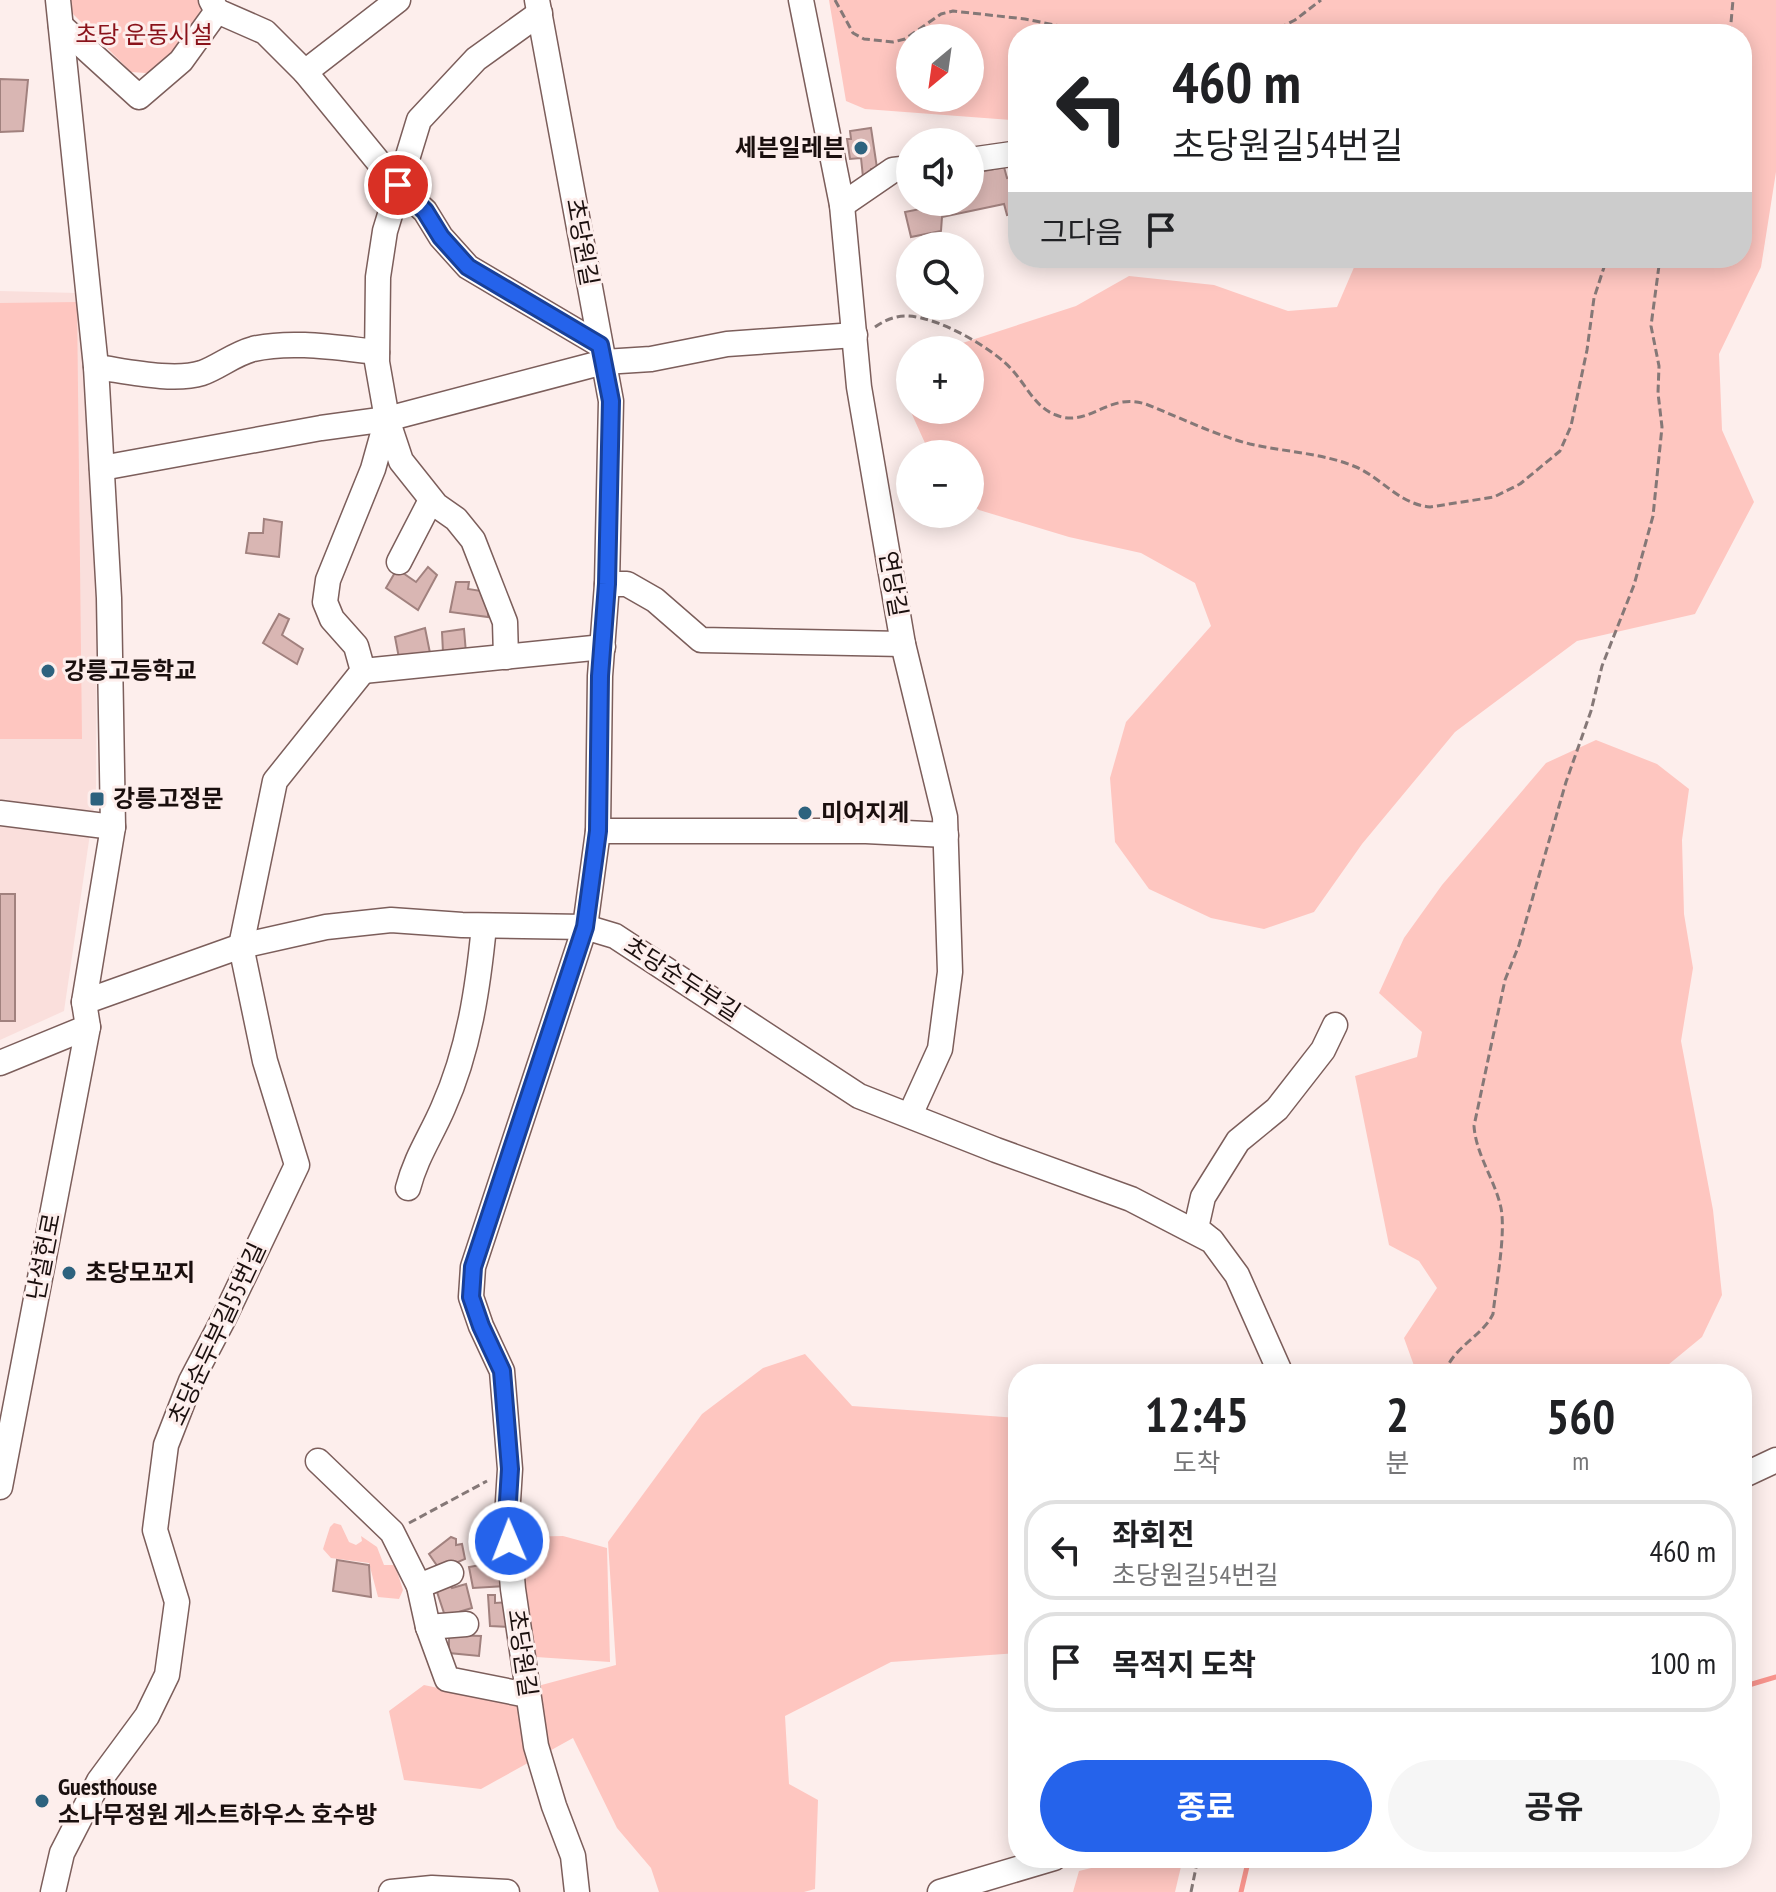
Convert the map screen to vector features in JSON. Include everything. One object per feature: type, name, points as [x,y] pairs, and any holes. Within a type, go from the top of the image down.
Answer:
[{"type":"street","points":[[0,1063],[88,1027],[84,1002],[113,827],[109,598],[96,367],[58,0]]},
{"type":"street","points":[[305,72],[398,0]]},
{"type":"street","name":"연당길","points":[[801,0],[842,205],[859,387],[903,644],[945,817],[950,972],[940,1049],[910,1115]]},
{"type":"street","points":[[61,26],[139,97],[181,61],[214,6],[265,32],[305,72],[399,187],[425,211],[441,237],[468,267],[602,354]]},
{"type":"street","points":[[506,657],[505,622],[473,540],[456,519],[431,500],[401,461],[387,419],[377,352],[378,277],[385,231],[419,120],[476,59],[539,6]]},
{"type":"street","name":"초당원길","points":[[539,6],[611,401],[598,831],[585,927],[473,1267],[471,1297],[502,1371],[510,1469],[507,1517],[527,1695],[536,1746],[573,1856],[577,1892]]},
{"type":"street","points":[[984,158],[1008,155]]},
{"type":"street","points":[[842,205],[896,170]]},
{"type":"street","points":[[102,468],[387,419],[602,354],[651,359],[727,344],[855,332]]},
{"type":"street","points":[[96,367],[177,376],[201,373],[254,349],[294,346],[377,352]]},
{"type":"street","points":[[363,671],[356,646],[332,619],[325,602],[328,580],[373,469],[387,419]]},
{"type":"street","points":[[399,562],[431,500]]},
{"type":"street","points":[[607,584],[627,584],[655,600],[701,640],[903,644]]},
{"type":"street","points":[[241,946],[275,781],[363,671],[603,647]]},
{"type":"street","points":[[0,813],[113,827]]},
{"type":"street","points":[[598,831],[866,831],[946,835]]},
{"type":"street","name":"초당순두부길","points":[[84,1002],[241,946],[326,927],[391,920],[484,926],[585,927],[615,936],[859,1096],[1131,1199],[1212,1241],[1237,1275],[1277,1364]]},
{"type":"street","points":[[408,1188],[415,1160],[443,1108],[467,1045],[484,926]]},
{"type":"street","name":"초당순두부길55번길","points":[[53,1892],[62,1853],[99,1781],[147,1716],[167,1675],[177,1602],[155,1530],[166,1445],[191,1381],[297,1165],[265,1061],[241,946]]},
{"type":"street","points":[[1212,1241],[1196,1228],[1203,1197],[1238,1141],[1277,1109],[1323,1050],[1335,1025]]},
{"type":"street","name":"난설헌로","points":[[0,1487],[88,1027]]},
{"type":"street","points":[[1752,1471],[1776,1460]]},
{"type":"street","points":[[318,1461],[392,1532],[419,1586],[428,1627],[447,1679],[527,1695]]},
{"type":"street","points":[[419,1586],[451,1573]]},
{"type":"street","points":[[428,1627],[466,1624]]},
{"type":"street","points":[[940,1892],[1020,1868]]},
{"type":"street","points":[[391,1892],[432,1888],[507,1892]]},
{"type":"path","points":[[835,0],[853,33],[880,42],[905,39],[941,14],[953,11],[1050,24]]},
{"type":"path","points":[[1287,24],[1321,0]]},
{"type":"path","points":[[1731,24],[1733,0]]},
{"type":"path","points":[[855,332],[901,316],[925,318],[997,355],[1038,403],[1056,416],[1083,416],[1112,403],[1134,401],[1245,443],[1355,467],[1402,499],[1430,507],[1478,501],[1501,494],[1520,484],[1560,451],[1571,426],[1594,298],[1604,268]]},
{"type":"path","points":[[1449,1364],[1488,1325],[1493,1314],[1502,1218],[1474,1126],[1505,980],[1519,945],[1602,666],[1634,585],[1655,508],[1662,427],[1659,366],[1651,326],[1659,268]]},
{"type":"path","points":[[392,1532],[510,1469]]},
{"type":"path","points":[[1191,1892],[1196,1868]]},
{"type":"shaded area","name":"강릉고등학교","points":[[0,291],[77,293],[97,550],[96,793],[64,1011],[0,1040]]},
{"type":"green space","name":"초당 운동시설","points":[[69,0],[207,0],[161,74],[131,72],[69,10]]},
{"type":"green space","points":[[829,0],[1776,0],[1776,172],[1761,267],[1719,354],[1722,430],[1754,502],[1695,614],[1577,641],[1455,732],[1362,844],[1314,912],[1264,929],[1211,918],[1149,889],[1115,842],[1110,778],[1126,722],[1211,626],[1195,583],[1141,553],[1069,537],[984,512],[984,440],[924,440],[916,424],[984,424],[984,336],[1076,306],[1129,276],[1214,285],[1288,311],[1337,307],[1354,268],[1752,268],[1752,24],[1008,24],[1008,120],[905,112],[984,112],[984,24],[896,24],[896,111],[865,109],[846,101]]},
{"type":"green space","points":[[77,302],[82,739],[0,739],[0,303]]},
{"type":"green space","points":[[1596,740],[1657,764],[1689,789],[1682,840],[1684,914],[1693,968],[1681,1041],[1713,1210],[1722,1295],[1702,1337],[1669,1364],[1413,1364],[1404,1338],[1437,1288],[1419,1261],[1389,1245],[1355,1076],[1417,1057],[1422,1032],[1379,993],[1404,938],[1442,885],[1546,763]]},
{"type":"green space","points":[[805,1354],[852,1406],[1008,1417],[1008,1654],[891,1662],[785,1716],[789,1784],[818,1800],[815,1889],[804,1892],[659,1892],[651,1868],[617,1828],[573,1738],[481,1789],[404,1780],[389,1711],[424,1685],[489,1699],[616,1665],[608,1542],[702,1414],[763,1368]]},
{"type":"green space","points":[[334,1523],[341,1525],[349,1542],[356,1545],[362,1541],[361,1536],[377,1547],[384,1565],[395,1565],[403,1590],[399,1599],[378,1597],[369,1563],[331,1558],[323,1549]]},
{"type":"green space","points":[[563,1536],[607,1548],[610,1662],[536,1657],[515,1537]]},
{"type":"green space","points":[[1091,1868],[1181,1868],[1175,1892],[1073,1892],[1079,1871]]},
{"type":"building","points":[[0,79],[28,80],[23,131],[0,132]]},
{"type":"building","name":"세븐일레븐","points":[[871,128],[877,168],[871,169],[870,180],[863,177],[861,158],[850,159],[847,139],[851,139],[850,131]]},
{"type":"building","points":[[1004,167],[1008,178],[1008,215],[1004,204],[984,208],[984,171]]},
{"type":"building","points":[[906,216],[947,216],[942,217],[941,231],[910,232]]},
{"type":"building","points":[[264,519],[282,522],[279,557],[246,553],[249,533],[263,533]]},
{"type":"building","points":[[428,567],[437,575],[418,610],[386,588],[397,569],[416,582]]},
{"type":"building","points":[[456,582],[469,582],[468,589],[488,592],[488,617],[450,612]]},
{"type":"building","points":[[279,614],[289,619],[282,635],[303,649],[297,664],[263,643]]},
{"type":"building","points":[[425,628],[430,653],[399,658],[395,637]]},
{"type":"building","points":[[464,629],[466,653],[443,652],[442,632]]},
{"type":"building","points":[[0,894],[15,894],[15,1021],[0,1021]]},
{"type":"building","points":[[451,1537],[456,1539],[456,1545],[462,1544],[465,1559],[440,1570],[429,1554]]},
{"type":"building","points":[[492,1555],[502,1557],[506,1586],[473,1588],[469,1567],[486,1564]]},
{"type":"building","points":[[337,1560],[369,1565],[371,1597],[333,1591]]},
{"type":"building","points":[[447,1579],[452,1588],[466,1584],[472,1608],[445,1616],[435,1586]]},
{"type":"building","points":[[488,1595],[495,1595],[495,1603],[510,1602],[512,1627],[490,1626]]},
{"type":"building","points":[[449,1635],[481,1636],[479,1656],[449,1653]]},
{"type":"waterway","points":[[1752,1684],[1776,1677]]},
{"type":"waterway","points":[[1241,1892],[1247,1868]]},
{"type":"place","name":"세븐일레븐","points":[[861,148]]},
{"type":"place","name":"강릉고등학교","points":[[48,671]]},
{"type":"place","name":"강릉고정문","points":[[97,799]]},
{"type":"place","name":"미어지게","points":[[805,813]]},
{"type":"place","name":"초당모꼬지","points":[[69,1273]]},
{"type":"place","name":"Guesthouse 소나무정원 게스트하우스 호수방","points":[[42,1801]]},
{"type":"route","points":[[398,185],[425,211],[441,237],[468,267],[600,345],[611,401],[607,584],[600,676],[598,831],[585,927],[473,1267],[471,1297],[502,1371],[510,1469],[509,1541]]}]
